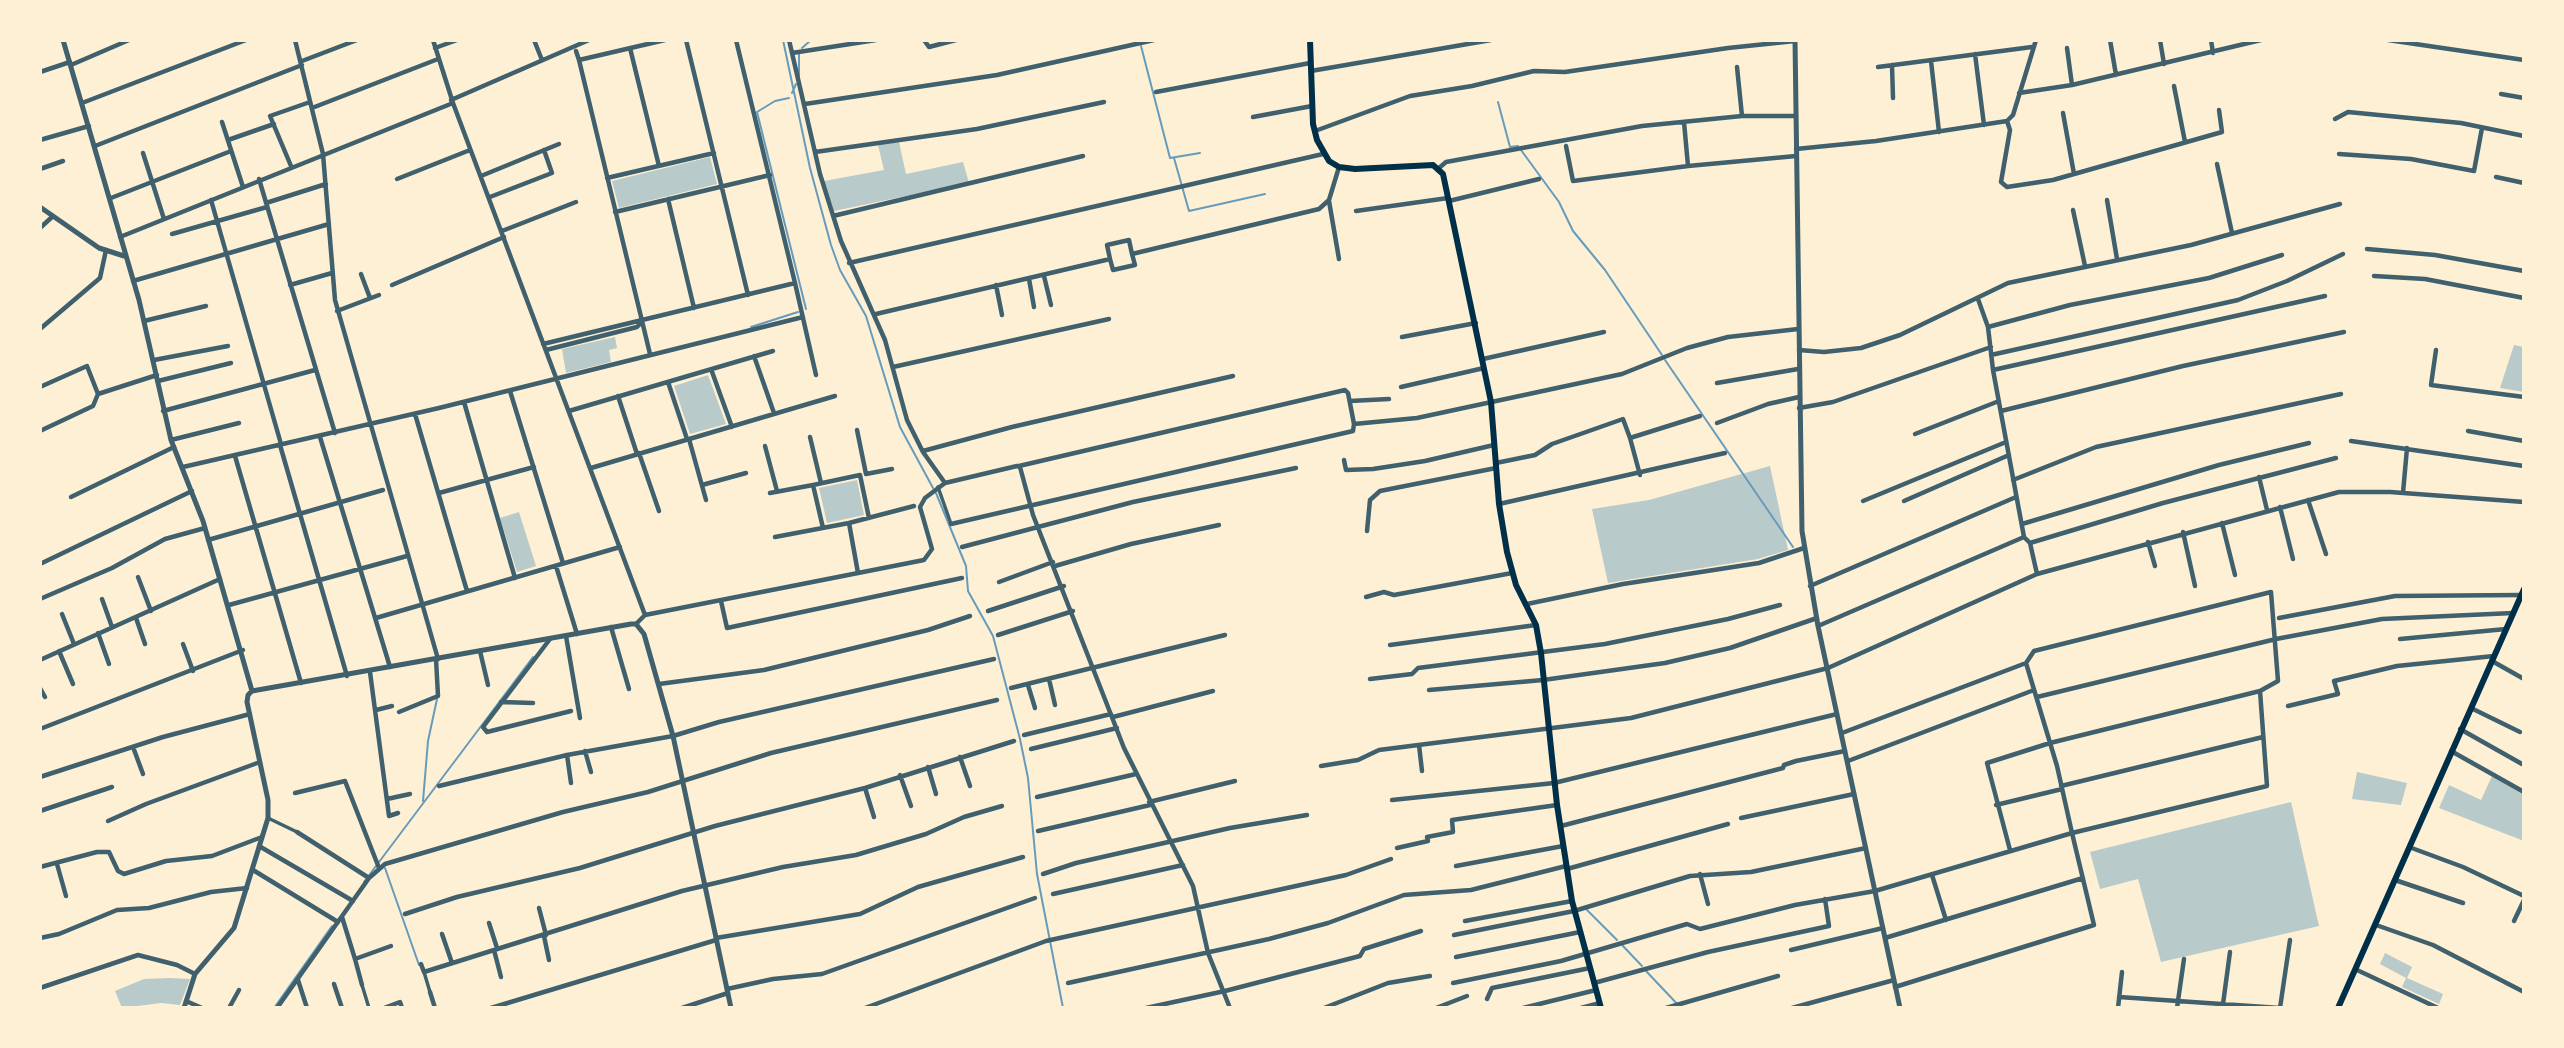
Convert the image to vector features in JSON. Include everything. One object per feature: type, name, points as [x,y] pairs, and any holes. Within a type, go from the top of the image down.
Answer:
[{"type":"main road","points":[[1310,40],[1312,106],[1315,131],[1323,154],[1339,167],[1433,165],[1439,168],[1449,200],[1477,323],[1491,402],[1499,505],[1512,573],[1536,625],[1541,653],[1557,805],[1572,901],[1601,1005]]},
{"type":"main road","points":[[2339,1008],[2469,707],[2522,597]]},
{"type":"street","points":[[63,40],[111,198],[124,256],[155,360],[163,411],[171,440],[193,491],[243,650],[253,691],[247,702],[268,800],[268,818],[234,928],[195,974],[185,1005],[202,1008]]},
{"type":"street","points":[[40,72],[70,64],[129,40]]},
{"type":"street","points":[[82,103],[246,40]]},
{"type":"street","points":[[295,40],[323,154],[337,311],[437,659],[438,696],[400,712]]},
{"type":"street","points":[[94,146],[357,40]]},
{"type":"street","points":[[433,40],[452,102],[490,197],[645,615]]},
{"type":"street","points":[[435,48],[457,40]]},
{"type":"street","points":[[534,40],[542,60]]},
{"type":"street","points":[[120,237],[452,102],[589,40]]},
{"type":"street","points":[[579,60],[665,40]]},
{"type":"street","points":[[686,40],[748,295]]},
{"type":"street","points":[[736,40],[816,375]]},
{"type":"street","points":[[789,40],[815,152],[849,263],[876,314],[904,412],[923,451],[945,483]]},
{"type":"street","points":[[792,53],[876,40]]},
{"type":"street","points":[[924,40],[929,47],[956,40]]},
{"type":"street","points":[[806,104],[998,75],[1154,40]]},
{"type":"street","points":[[1310,72],[1491,40]]},
{"type":"street","points":[[1566,146],[1573,181],[1796,153],[2007,121],[2013,115],[2036,40]]},
{"type":"street","points":[[2110,40],[2116,75]]},
{"type":"street","points":[[2160,40],[2164,64]]},
{"type":"street","points":[[2211,40],[2213,53]]},
{"type":"street","points":[[2388,40],[2524,60]]},
{"type":"street","points":[[1315,131],[1410,96],[1472,86],[1534,71],[1565,72],[1795,41],[1798,369],[1804,548],[1818,626],[1900,1008]]},
{"type":"street","points":[[2019,93],[2072,85],[2258,41]]},
{"type":"street","points":[[1878,67],[2032,47]]},
{"type":"street","points":[[630,48],[659,166]]},
{"type":"street","points":[[2067,48],[2072,85]]},
{"type":"street","points":[[576,51],[650,354]]},
{"type":"street","points":[[1975,54],[1984,125]]},
{"type":"street","points":[[312,108],[438,59]]},
{"type":"street","points":[[1931,61],[1939,132]]},
{"type":"street","points":[[1156,92],[1310,63]]},
{"type":"street","points":[[1892,65],[1892,98]]},
{"type":"street","points":[[1737,67],[1742,116]]},
{"type":"street","points":[[2174,86],[2185,142]]},
{"type":"street","points":[[2501,94],[2524,98]]},
{"type":"street","points":[[291,166],[270,116],[310,102]]},
{"type":"street","points":[[815,152],[981,128],[1104,102]]},
{"type":"street","points":[[1253,117],[1312,106]]},
{"type":"street","points":[[2007,121],[2010,130],[2003,185],[2007,187],[2053,180],[2223,131],[2219,110]]},
{"type":"street","points":[[2335,119],[2348,112],[2482,128],[2524,136]]},
{"type":"street","points":[[2063,113],[2074,174]]},
{"type":"street","points":[[1439,168],[1446,162],[1642,126],[1742,116],[1796,116]]},
{"type":"street","points":[[222,122],[243,187]]},
{"type":"street","points":[[1684,122],[1688,166]]},
{"type":"street","points":[[228,140],[274,124]]},
{"type":"street","points":[[40,140],[89,126]]},
{"type":"street","points":[[2339,154],[2411,159],[2473,171],[2482,128]]},
{"type":"street","points":[[481,176],[559,144]]},
{"type":"street","points":[[397,180],[470,150]]},
{"type":"street","points":[[490,197],[552,173],[544,150]]},
{"type":"street","points":[[111,198],[231,151]]},
{"type":"street","points":[[143,153],[164,219]]},
{"type":"street","points":[[607,178],[714,153]]},
{"type":"street","points":[[849,263],[1323,154]]},
{"type":"street","points":[[833,216],[1083,156]]},
{"type":"street","points":[[40,169],[63,161]]},
{"type":"street","points":[[2217,164],[2232,233]]},
{"type":"street","points":[[1132,254],[1309,212],[1324,206],[1329,200],[1339,167]]},
{"type":"street","points":[[615,212],[770,175]]},
{"type":"street","points":[[2496,177],[2524,183]]},
{"type":"street","points":[[1356,211],[1449,200],[1538,179]]},
{"type":"street","points":[[259,180],[335,433]]},
{"type":"street","points":[[172,234],[326,184]]},
{"type":"street","points":[[668,199],[694,308]]},
{"type":"street","points":[[211,200],[346,676]]},
{"type":"street","points":[[1329,200],[1339,259]]},
{"type":"street","points":[[2107,200],[2117,259]]},
{"type":"street","points":[[392,285],[576,202]]},
{"type":"street","points":[[1798,350],[1824,352],[1861,348],[1900,335],[2008,283],[2191,245],[2340,204]]},
{"type":"street","points":[[40,206],[52,217],[106,250],[124,256]]},
{"type":"street","points":[[2073,210],[2085,266]]},
{"type":"street","points":[[40,228],[52,217]]},
{"type":"street","points":[[133,281],[329,224]]},
{"type":"street","points":[[1129,240],[1135,265],[1112,270],[1110,259],[1107,245],[1129,240]]},
{"type":"street","points":[[2367,248],[2435,255],[2524,271]]},
{"type":"street","points":[[40,329],[100,278],[106,250]]},
{"type":"street","points":[[1991,355],[2238,300],[2343,254]]},
{"type":"street","points":[[1988,327],[2070,305],[2209,278],[2282,255]]},
{"type":"street","points":[[876,314],[1110,259]]},
{"type":"street","points":[[290,285],[332,273]]},
{"type":"street","points":[[361,274],[370,298]]},
{"type":"street","points":[[1044,276],[1051,304]]},
{"type":"street","points":[[2374,276],[2426,279],[2524,298]]},
{"type":"street","points":[[1029,279],[1034,307]]},
{"type":"street","points":[[543,344],[795,284]]},
{"type":"street","points":[[996,285],[1002,315]]},
{"type":"street","points":[[337,311],[379,295]]},
{"type":"street","points":[[1993,370],[2325,296]]},
{"type":"street","points":[[1978,299],[1988,327],[1993,370],[2024,537],[2030,543],[2038,575]]},
{"type":"street","points":[[144,321],[206,306]]},
{"type":"street","points":[[183,467],[370,425],[803,317]]},
{"type":"street","points":[[893,367],[1109,319]]},
{"type":"street","points":[[545,350],[637,327],[641,322]]},
{"type":"street","points":[[1402,337],[1477,323]]},
{"type":"street","points":[[1354,424],[1417,418],[1622,374],[1728,337],[1798,329]]},
{"type":"street","points":[[1483,359],[1604,332]]},
{"type":"street","points":[[2001,411],[2183,366],[2344,332]]},
{"type":"street","points":[[155,360],[228,346]]},
{"type":"street","points":[[1799,408],[1833,401],[1991,347]]},
{"type":"street","points":[[2436,350],[2431,385],[2524,397]]},
{"type":"street","points":[[569,411],[773,351]]},
{"type":"street","points":[[754,356],[774,414]]},
{"type":"street","points":[[98,394],[157,378],[231,363]]},
{"type":"street","points":[[40,387],[87,366],[98,394],[93,405],[40,431]]},
{"type":"street","points":[[1401,387],[1485,368]]},
{"type":"street","points":[[711,369],[732,427]]},
{"type":"street","points":[[1717,383],[1798,369]]},
{"type":"street","points":[[163,411],[315,370]]},
{"type":"street","points":[[923,451],[1012,426],[1233,376]]},
{"type":"street","points":[[668,382],[706,500]]},
{"type":"street","points":[[253,691],[636,624],[645,615],[924,560],[930,556],[932,549],[920,507],[931,493],[937,488],[945,483],[1345,390],[1350,401],[1353,431],[951,524],[937,488]]},
{"type":"street","points":[[510,391],[563,564]]},
{"type":"street","points":[[2014,480],[2096,447],[2341,394]]},
{"type":"street","points":[[618,396],[659,512]]},
{"type":"street","points":[[591,468],[835,396]]},
{"type":"street","points":[[1717,423],[1768,404],[1799,397]]},
{"type":"street","points":[[1350,401],[1389,398]]},
{"type":"street","points":[[1914,434],[1999,401]]},
{"type":"street","points":[[464,402],[515,578]]},
{"type":"street","points":[[415,414],[467,591]]},
{"type":"street","points":[[1630,438],[1700,416]]},
{"type":"street","points":[[1367,531],[1370,500],[1380,491],[1535,455],[1552,444],[1623,419],[1640,475]]},
{"type":"street","points":[[171,440],[239,422]]},
{"type":"street","points":[[857,430],[869,518]]},
{"type":"street","points":[[2468,430],[2524,441]]},
{"type":"street","points":[[320,437],[391,668]]},
{"type":"street","points":[[810,437],[821,483]]},
{"type":"street","points":[[2351,440],[2524,466]]},
{"type":"street","points":[[1863,501],[2006,442]]},
{"type":"street","points":[[2022,524],[2219,465],[2309,443]]},
{"type":"street","points":[[1345,460],[1347,471],[1373,469],[1425,461],[1495,445]]},
{"type":"street","points":[[765,446],[777,491]]},
{"type":"street","points":[[71,497],[174,447]]},
{"type":"street","points":[[2403,493],[2407,447]]},
{"type":"street","points":[[1499,505],[1640,475],[1725,453]]},
{"type":"street","points":[[1905,501],[2009,455]]},
{"type":"street","points":[[235,456],[301,684]]},
{"type":"street","points":[[2030,543],[2259,477],[2336,458]]},
{"type":"street","points":[[1019,466],[1030,506],[1064,586],[1136,774],[1193,886],[1208,953],[1230,1008]]},
{"type":"street","points":[[439,493],[534,467]]},
{"type":"street","points":[[962,547],[1133,502],[1296,468]]},
{"type":"street","points":[[771,493],[892,469]]},
{"type":"street","points":[[702,485],[746,473]]},
{"type":"street","points":[[2259,477],[2267,510]]},
{"type":"street","points":[[813,485],[823,528]]},
{"type":"street","points":[[208,540],[383,490]]},
{"type":"street","points":[[40,564],[193,491]]},
{"type":"street","points":[[1321,766],[1358,760],[1379,750],[1630,718],[1828,668],[2038,575],[2183,532],[2339,492],[2403,493],[2524,502]]},
{"type":"street","points":[[1810,586],[2016,497]]},
{"type":"street","points":[[2308,500],[2326,554]]},
{"type":"street","points":[[775,537],[849,523],[914,506]]},
{"type":"street","points":[[2280,507],[2293,559]]},
{"type":"street","points":[[849,523],[858,573]]},
{"type":"street","points":[[2222,523],[2235,575]]},
{"type":"street","points":[[999,582],[1131,544],[1219,525]]},
{"type":"street","points":[[40,599],[112,568],[166,539],[205,528]]},
{"type":"street","points":[[2183,532],[2195,586]]},
{"type":"street","points":[[1818,626],[2024,537]]},
{"type":"street","points":[[2148,542],[2155,566]]},
{"type":"street","points":[[376,618],[620,547]]},
{"type":"street","points":[[1527,604],[1611,586],[1759,563],[1804,548]]},
{"type":"street","points":[[229,605],[407,556]]},
{"type":"street","points":[[556,566],[577,634]]},
{"type":"street","points":[[1366,597],[1384,593],[1394,595],[1512,573]]},
{"type":"street","points":[[138,577],[151,611]]},
{"type":"street","points":[[40,660],[220,578]]},
{"type":"street","points":[[721,601],[727,628],[962,578]]},
{"type":"street","points":[[988,611],[1064,586]]},
{"type":"street","points":[[1842,733],[2026,663],[2037,650],[2271,592],[2278,681],[2260,691],[2050,743],[1985,764],[2010,850]]},
{"type":"street","points":[[2279,618],[2395,596],[2522,597]]},
{"type":"street","points":[[102,599],[112,627]]},
{"type":"street","points":[[1370,679],[1412,674],[1418,668],[1541,653],[1728,619],[1780,604]]},
{"type":"street","points":[[998,635],[1073,611]]},
{"type":"street","points":[[2036,697],[2276,639],[2382,618],[2513,613]]},
{"type":"street","points":[[62,614],[74,644]]},
{"type":"street","points":[[659,684],[735,676],[928,630],[970,616]]},
{"type":"street","points":[[136,618],[145,644]]},
{"type":"street","points":[[1429,690],[1543,680],[1665,663],[1730,648],[1817,618]]},
{"type":"street","points":[[636,624],[644,634],[673,736],[731,1008]]},
{"type":"street","points":[[1390,645],[1536,625]]},
{"type":"street","points":[[611,627],[629,689]]},
{"type":"street","points":[[2400,639],[2505,629]]},
{"type":"street","points":[[98,633],[109,664]]},
{"type":"street","points":[[1011,688],[1225,635]]},
{"type":"street","points":[[566,636],[580,718]]},
{"type":"street","points":[[550,639],[484,727],[487,732],[570,711]]},
{"type":"street","points":[[183,644],[193,671]]},
{"type":"street","points":[[59,650],[73,684]]},
{"type":"street","points":[[40,729],[243,650]]},
{"type":"street","points":[[480,651],[488,685]]},
{"type":"street","points":[[439,786],[585,751],[673,736],[719,722],[994,659]]},
{"type":"street","points":[[2288,706],[2337,694],[2334,681],[2397,666],[2493,659],[2524,679]]},
{"type":"street","points":[[1792,1008],[1895,983],[2094,925],[2062,787],[2026,663]]},
{"type":"street","points":[[370,672],[389,816],[398,813]]},
{"type":"street","points":[[1049,679],[1055,705]]},
{"type":"street","points":[[1028,685],[1035,708]]},
{"type":"street","points":[[40,688],[45,697]]},
{"type":"street","points":[[1848,761],[2034,690]]},
{"type":"street","points":[[1024,735],[1213,691]]},
{"type":"street","points":[[1453,983],[1586,954],[1689,923],[1700,929],[1825,899],[1875,891],[2072,833],[2267,786],[2260,691]]},
{"type":"street","points":[[277,1008],[378,864],[682,781],[808,743],[918,720],[997,699]]},
{"type":"street","points":[[501,702],[533,703]]},
{"type":"street","points":[[376,710],[392,706]]},
{"type":"street","points":[[2469,707],[2520,732]]},
{"type":"street","points":[[40,777],[250,714]]},
{"type":"street","points":[[1392,800],[1555,783],[1838,714]]},
{"type":"street","points":[[1031,749],[1117,728]]},
{"type":"street","points":[[2460,729],[2522,764]]},
{"type":"street","points":[[1996,805],[2263,737]]},
{"type":"street","points":[[405,914],[695,834],[715,826],[865,788],[1014,741]]},
{"type":"street","points":[[1419,745],[1422,771]]},
{"type":"street","points":[[134,747],[143,774]]},
{"type":"street","points":[[585,751],[591,772]]},
{"type":"street","points":[[1561,826],[1783,768],[1784,765],[1796,761],[1846,751]]},
{"type":"street","points":[[2450,751],[2524,792]]},
{"type":"street","points":[[568,755],[571,783]]},
{"type":"street","points":[[960,757],[970,786]]},
{"type":"street","points":[[108,821],[260,762]]},
{"type":"street","points":[[928,767],[936,794]]},
{"type":"street","points":[[1037,797],[1136,774]]},
{"type":"street","points":[[900,775],[912,806]]},
{"type":"street","points":[[295,793],[345,780],[378,864]]},
{"type":"street","points":[[1038,831],[1235,780]]},
{"type":"street","points":[[40,811],[112,787]]},
{"type":"street","points":[[865,788],[874,817]]},
{"type":"street","points":[[387,799],[410,794]]},
{"type":"street","points":[[1741,818],[1854,794]]},
{"type":"street","points":[[1397,848],[1428,841],[1427,836],[1453,832],[1452,820],[1557,805]]},
{"type":"street","points":[[424,972],[706,886],[869,852],[1002,806]]},
{"type":"street","points":[[1043,874],[1076,863],[1230,828],[1307,815]]},
{"type":"street","points":[[268,818],[297,832],[368,877]]},
{"type":"street","points":[[1068,983],[1208,953],[1328,923],[1404,895],[1471,890],[1566,868],[1728,824]]},
{"type":"street","points":[[40,867],[97,852],[109,852],[118,871],[124,874],[166,861],[212,856],[262,837]]},
{"type":"street","points":[[260,846],[352,901]]},
{"type":"street","points":[[1456,866],[1563,846]]},
{"type":"street","points":[[2409,846],[2463,867],[2524,898],[2514,921]]},
{"type":"street","points":[[1454,935],[1574,911],[1700,874],[1751,872],[1866,848]]},
{"type":"street","points":[[491,1008],[716,939],[860,914],[918,887],[1023,857]]},
{"type":"street","points":[[865,1008],[1046,941],[1346,875],[1391,859]]},
{"type":"street","points":[[57,864],[66,897]]},
{"type":"street","points":[[1053,894],[1183,865]]},
{"type":"street","points":[[253,870],[338,920],[355,959],[369,1008]]},
{"type":"street","points":[[1700,874],[1709,904]]},
{"type":"street","points":[[1932,875],[1946,920]]},
{"type":"street","points":[[1885,938],[2083,878]]},
{"type":"street","points":[[2395,880],[2463,903]]},
{"type":"street","points":[[40,938],[58,934],[109,912],[248,888]]},
{"type":"street","points":[[682,1008],[727,991],[773,979],[822,974],[1035,898]]},
{"type":"street","points":[[1523,1008],[1708,952],[1829,926],[1825,899]]},
{"type":"street","points":[[1465,921],[1572,901]]},
{"type":"street","points":[[539,908],[549,960]]},
{"type":"street","points":[[489,923],[501,977]]},
{"type":"street","points":[[2376,925],[2433,945],[2524,992]]},
{"type":"street","points":[[1791,950],[1883,928]]},
{"type":"street","points":[[1146,1008],[1225,991],[1360,956],[1364,949],[1420,931]]},
{"type":"street","points":[[1456,957],[1580,932]]},
{"type":"street","points":[[442,934],[452,963]]},
{"type":"street","points":[[2119,997],[2178,1005],[2223,1004],[2280,1008],[2290,940]]},
{"type":"street","points":[[355,959],[391,946]]},
{"type":"street","points":[[2223,1004],[2230,952]]},
{"type":"street","points":[[40,988],[138,956],[177,965],[195,974]]},
{"type":"street","points":[[2178,1005],[2184,959]]},
{"type":"street","points":[[421,964],[435,1008]]},
{"type":"street","points":[[1487,999],[1492,988],[1590,968]]},
{"type":"street","points":[[2357,970],[2438,1008]]},
{"type":"street","points":[[2118,1008],[2122,972]]},
{"type":"street","points":[[1324,1008],[1388,984],[1430,976]]},
{"type":"street","points":[[1666,1008],[1778,976]]},
{"type":"street","points":[[297,979],[307,1008]]},
{"type":"street","points":[[334,985],[342,1008]]},
{"type":"street","points":[[229,1008],[239,990]]},
{"type":"street","points":[[1436,1008],[1467,996]]},
{"type":"street","points":[[384,1008],[400,1002],[402,1008]]},
{"type":"street","points":[[1581,1008],[1601,1005]]},
{"type":"shaded area","points":[[899,142],[906,174],[963,162],[969,183],[834,211],[824,181],[884,170],[878,145]]},
{"type":"shaded area","points":[[710,157],[717,184],[619,208],[612,181]]},
{"type":"shaded area","points":[[615,337],[617,348],[609,350],[611,362],[566,373],[562,349]]},
{"type":"shaded area","points":[[2514,345],[2524,347],[2524,392],[2500,388]]},
{"type":"shaded area","points":[[708,375],[726,424],[690,434],[674,386]]},
{"type":"shaded area","points":[[1770,466],[1788,550],[1758,559],[1608,583],[1592,509],[1649,500]]},
{"type":"shaded area","points":[[857,480],[864,515],[827,523],[819,488]]},
{"type":"shaded area","points":[[519,512],[536,566],[517,572],[500,518]]},
{"type":"shaded area","points":[[2357,772],[2407,783],[2401,805],[2352,799]]},
{"type":"shaded area","points":[[2492,776],[2524,794],[2524,841],[2439,808],[2449,785],[2481,800]]},
{"type":"shaded area","points":[[2291,802],[2319,926],[2161,962],[2138,879],[2100,889],[2090,852]]},
{"type":"shaded area","points":[[2385,953],[2412,967],[2407,978],[2443,994],[2439,1004],[2402,987],[2406,978],[2380,964]]},
{"type":"shaded area","points":[[144,979],[190,979],[180,1005],[161,1003],[122,1008],[115,991]]},
{"type":"waterway","points":[[783,40],[810,168],[831,245],[840,270],[866,316],[900,427],[933,488]]},
{"type":"waterway","points":[[802,48],[811,40]]},
{"type":"waterway","points":[[1141,46],[1170,158],[1200,153]]},
{"type":"waterway","points":[[799,54],[799,76]]},
{"type":"waterway","points":[[792,93],[796,84]]},
{"type":"waterway","points":[[789,98],[775,101],[757,112],[806,309]]},
{"type":"waterway","points":[[1498,102],[1510,147],[1518,146]]},
{"type":"waterway","points":[[1521,150],[1559,202],[1573,231],[1605,270],[1662,355]]},
{"type":"waterway","points":[[1174,158],[1189,211],[1265,194]]},
{"type":"waterway","points":[[751,327],[798,312]]},
{"type":"waterway","points":[[1665,360],[1793,547]]},
{"type":"waterway","points":[[936,493],[966,566],[968,591],[993,636],[1020,739],[1028,778],[1037,874],[1063,1008]]},
{"type":"waterway","points":[[364,882],[533,657]]},
{"type":"waterway","points":[[423,801],[428,741],[437,699]]},
{"type":"waterway","points":[[385,868],[419,965]]},
{"type":"waterway","points":[[1587,910],[1617,940]]},
{"type":"waterway","points":[[274,1008],[332,926]]},
{"type":"waterway","points":[[1622,945],[1642,966]]},
{"type":"waterway","points":[[1646,971],[1681,1008]]}]
